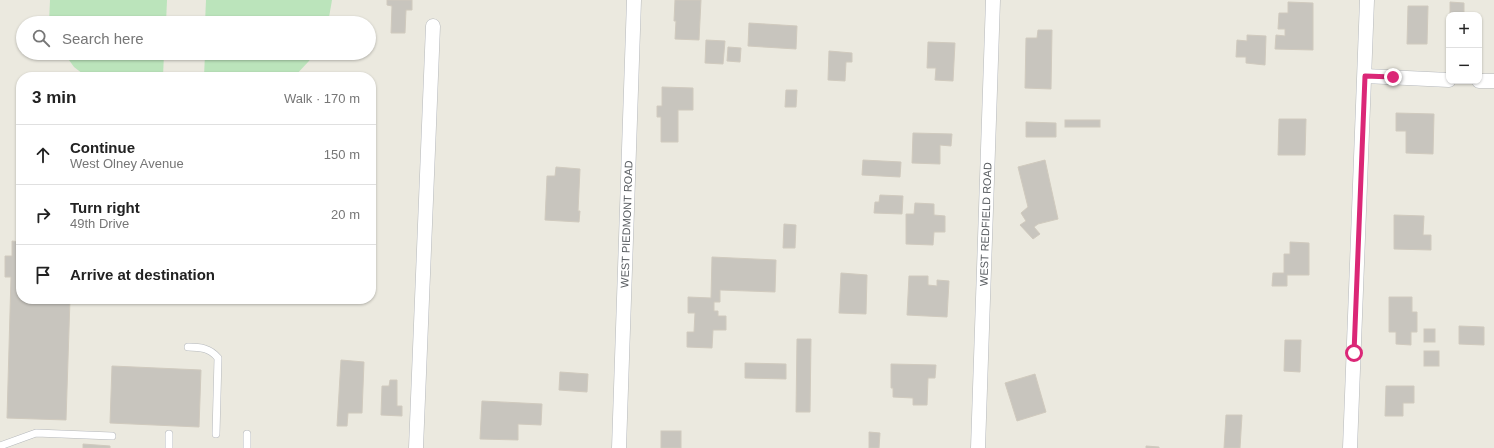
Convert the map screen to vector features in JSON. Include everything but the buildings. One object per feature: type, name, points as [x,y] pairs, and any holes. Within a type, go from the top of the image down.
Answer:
[{"type":"street","name":"WEST PIEDMONT ROAD","points":[[619,448],[634,0]]},
{"type":"street","name":"WEST REDFIELD ROAD","points":[[978,448],[993,0]]},
{"type":"street","points":[[1350,448],[1367,0]]},
{"type":"street","points":[[416,448],[433,26]]},
{"type":"street","points":[[1365,76],[1446,80]]},
{"type":"street","points":[[1482,81],[1494,81]]},
{"type":"lane","points":[[188,348],[199,347],[207,349],[213,352],[218,358],[216,434]]},
{"type":"lane","points":[[0,446],[36,432],[112,436]]},
{"type":"lane","points":[[169,434],[169,448]]},
{"type":"lane","points":[[247,434],[247,448]]},
{"type":"green space","points":[[50,0],[167,0],[166,16],[49,16]]},
{"type":"green space","points":[[206,0],[332,0],[329,16],[205,16]]},
{"type":"green space","points":[[69,60],[164,60],[163,72],[80,72],[74,67]]},
{"type":"green space","points":[[205,60],[310,60],[299,72],[204,72]]},
{"type":"route","points":[[1354,353],[1365,76],[1393,77]]}]
